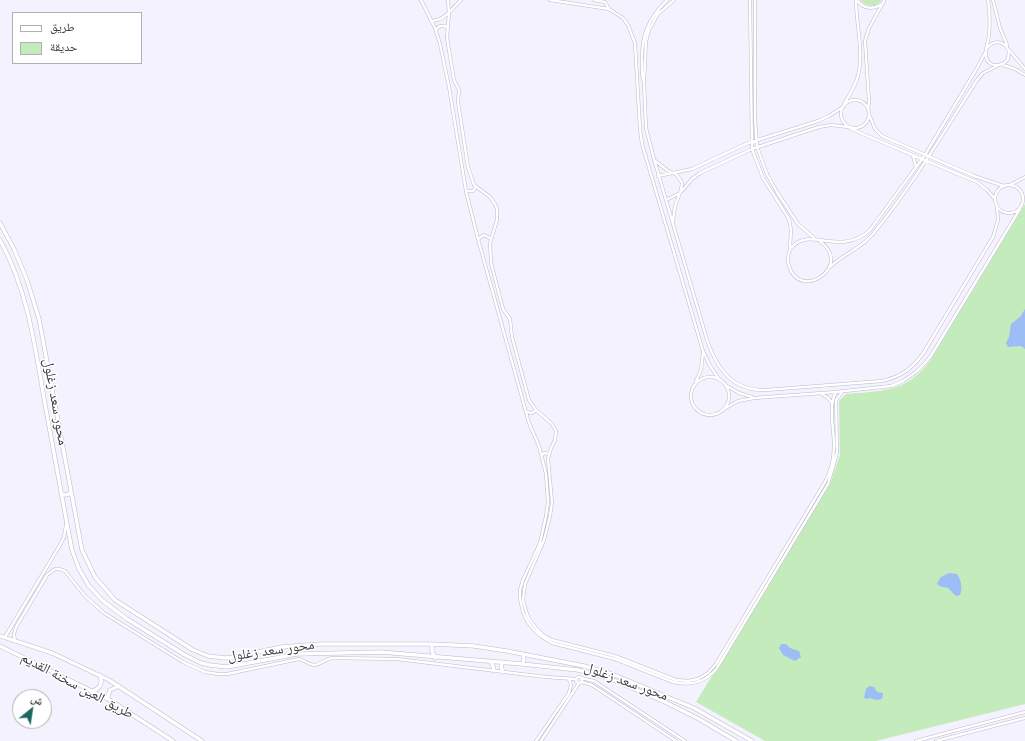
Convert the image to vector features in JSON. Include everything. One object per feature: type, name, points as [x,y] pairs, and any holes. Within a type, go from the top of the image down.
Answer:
[{"type":"main road","name":"محور سعد زغلول","points":[[0,223],[14,249],[31,288],[42,332],[82,550],[90,569],[101,586],[123,606],[200,653],[217,657],[225,658],[282,647],[307,644],[432,644],[474,646],[584,666],[612,674],[694,708],[752,741]]},
{"type":"main road","name":"محور سعد زغلول","points":[[0,240],[16,274],[33,332],[66,524],[72,550],[79,569],[89,586],[102,601],[127,619],[192,660],[222,667],[236,666],[275,657],[309,653],[395,653],[435,658],[502,662],[578,670],[604,677],[665,702],[700,719],[736,741]]},
{"type":"main road","points":[[61,493],[66,495],[71,492]]},
{"type":"main road","points":[[63,502],[68,500],[73,503]]},
{"type":"main road","name":"طريق العين سخنة القديم","points":[[0,636],[52,653],[100,675],[202,741]]},
{"type":"main road","points":[[432,644],[432,651],[435,658]]},
{"type":"main road","name":"طريق العين سخنة القديم","points":[[0,646],[108,699],[173,741]]},
{"type":"main road","points":[[522,664],[524,660],[523,654]]},
{"type":"main road","points":[[490,661],[494,671]]},
{"type":"main road","points":[[502,662],[501,667],[503,672]]},
{"type":"main road","points":[[92,691],[100,685],[100,675]]},
{"type":"main road","points":[[108,699],[108,693],[110,690],[119,686]]},
{"type":"main road","points":[[727,736],[726,731],[730,728]]},
{"type":"street","points":[[421,0],[436,31],[440,44],[448,80],[466,191],[526,412],[542,455],[546,474],[548,502],[544,529],[540,543],[520,590],[521,606],[527,621],[538,634],[552,643],[615,659],[673,682],[688,684],[702,680],[711,674],[717,668],[825,488],[834,464],[836,400],[843,391]]},
{"type":"street","points":[[448,0],[449,13],[447,38],[454,80],[459,90],[458,100],[468,167],[472,181],[476,187],[492,199],[497,209],[497,220],[490,238],[490,254],[493,270],[503,309],[510,319],[512,336],[528,397],[536,410],[555,428],[555,440],[549,454],[548,467],[552,502],[549,523],[544,540],[526,580],[524,590],[524,605],[529,620],[540,632],[552,640],[615,656],[672,679],[684,681],[693,680],[708,673],[716,664],[823,487],[831,466],[835,446],[832,403],[836,392]]},
{"type":"street","points":[[431,21],[441,19],[449,13],[460,0]]},
{"type":"street","points":[[550,0],[610,9]]},
{"type":"street","points":[[594,0],[605,2],[610,9],[619,15],[626,22],[634,38],[641,139],[703,351],[719,380],[739,393],[754,398]]},
{"type":"street","points":[[644,82],[642,76],[643,41],[650,21],[667,0]]},
{"type":"street","points":[[674,0],[658,14],[649,30],[645,48],[644,82],[646,128],[658,176],[712,355],[718,367],[727,376],[738,384],[756,390],[857,384],[890,379],[904,373],[916,363],[993,237],[998,220],[995,199],[977,182],[861,134],[845,124],[841,118],[841,110],[858,78],[860,62],[856,0]]},
{"type":"street","points":[[750,0],[752,149],[763,178],[789,219],[792,230],[788,257],[789,268],[799,279],[808,281],[819,279],[827,272],[831,261],[827,248],[803,230],[791,214],[767,174],[757,147],[755,0]]},
{"type":"street","points":[[856,0],[862,6],[872,8],[880,5],[884,1]]},
{"type":"street","points":[[988,0],[990,23],[987,59],[989,62],[997,66]]},
{"type":"street","points":[[993,0],[1000,28],[1009,51],[1008,59],[1002,65]]},
{"type":"street","points":[[868,110],[870,101],[865,49],[866,33],[884,1]]},
{"type":"street","points":[[436,31],[437,28],[442,26],[447,27]]},
{"type":"street","points":[[790,249],[798,241],[804,239],[840,243],[854,241],[862,237],[872,227],[925,155],[990,45],[1001,42],[1008,47]]},
{"type":"street","points":[[859,50],[865,49]]},
{"type":"street","points":[[1009,51],[1025,69]]},
{"type":"street","points":[[829,267],[871,236],[926,162],[977,80],[983,73],[1002,65],[1015,69],[1025,75]]},
{"type":"street","points":[[658,176],[697,167],[751,142],[818,121],[844,106],[848,102],[856,100],[864,103],[875,129],[882,136],[974,176],[1004,186]]},
{"type":"street","points":[[666,200],[680,193],[692,179],[700,173],[752,149],[831,125],[858,128],[865,125],[869,118],[869,114]]},
{"type":"street","points":[[913,156],[916,167]]},
{"type":"street","points":[[654,159],[678,177],[682,183],[673,224]]},
{"type":"street","points":[[995,199],[998,191],[1004,186],[1025,177]]},
{"type":"street","points":[[703,351],[701,370],[692,390],[691,398],[693,406],[697,411],[712,416],[738,402],[754,398],[820,394],[884,387],[897,384],[910,377],[926,362],[1020,209],[1024,200],[1020,190],[1017,187],[1009,185]]},
{"type":"street","points":[[466,191],[473,191],[476,187]]},
{"type":"street","points":[[997,207],[1002,212],[1010,214],[1020,209]]},
{"type":"street","points":[[478,239],[484,236],[490,238]]},
{"type":"street","points":[[695,384],[708,377],[719,380]]},
{"type":"street","points":[[857,384],[858,389]]},
{"type":"street","points":[[724,409],[728,402],[729,396],[725,385]]},
{"type":"street","points":[[820,394],[826,396],[832,403]]},
{"type":"street","points":[[526,412],[532,413],[536,410]]},
{"type":"street","points":[[542,455],[544,453],[549,454]]},
{"type":"street","points":[[5,638],[60,545],[64,537],[66,524]]},
{"type":"street","points":[[15,641],[14,634],[16,627],[48,573],[59,569],[68,574],[91,602],[114,619],[190,666],[205,672],[222,674],[296,659],[303,660],[311,664],[316,664],[325,659],[332,658],[397,659],[442,666],[546,677],[569,679],[576,679],[578,677],[591,680],[685,741]]},
{"type":"street","points":[[222,667],[222,674]]},
{"type":"street","points":[[541,741],[581,683],[581,678]]},
{"type":"street","points":[[536,741],[568,693],[571,687],[569,679]]},
{"type":"street","points":[[576,679],[577,682],[590,684],[676,741]]},
{"type":"street","points":[[600,691],[602,687]]},
{"type":"street","points":[[916,741],[1025,712]]},
{"type":"street","points":[[936,741],[1025,718]]},
{"type":"green space","points":[[860,0],[882,0],[871,6]]},
{"type":"green space","points":[[1025,204],[1025,704],[876,741],[765,741],[696,702],[830,484],[840,455],[839,401],[846,394],[880,391],[897,387],[912,379],[922,370],[930,361]]},
{"type":"water","points":[[1025,309],[1025,349],[1021,346],[1008,347],[1006,343],[1009,337],[1011,324],[1020,317]]},
{"type":"water","points":[[949,573],[957,574],[961,587],[960,595],[956,596],[948,588],[939,586],[937,583],[941,577]]},
{"type":"water","points":[[781,644],[786,644],[790,648],[799,651],[801,657],[795,661],[783,655],[779,648]]},
{"type":"water","points":[[869,686],[874,687],[877,692],[883,693],[882,699],[877,700],[864,698],[866,689]]}]
